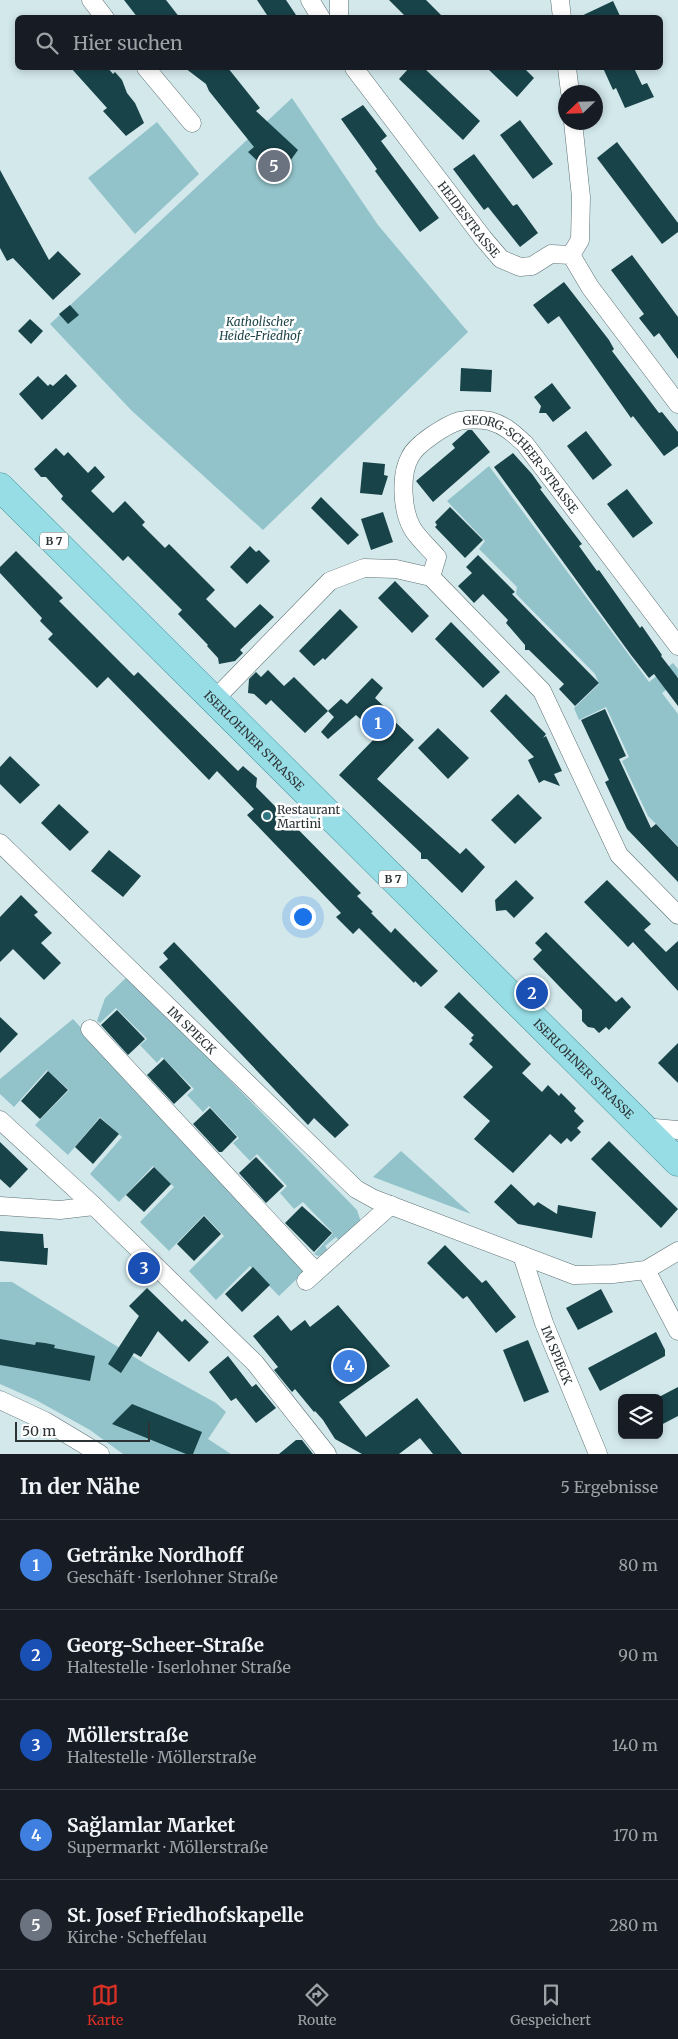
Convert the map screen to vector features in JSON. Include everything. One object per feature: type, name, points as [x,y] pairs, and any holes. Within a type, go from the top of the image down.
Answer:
[{"type":"main road","name":"ISERLOHNER STRASSE","points":[[0,487],[678,1162]]},
{"type":"street","points":[[91,0],[103,15]]},
{"type":"street","points":[[310,0],[319,15]]},
{"type":"street","points":[[339,0],[339,15]]},
{"type":"street","points":[[560,0],[562,15]]},
{"type":"street","points":[[148,70],[192,123]]},
{"type":"street","name":"HEIDESTRASSE","points":[[356,70],[482,238],[501,259],[520,267],[532,266],[552,254],[571,254]]},
{"type":"street","points":[[567,70],[569,85]]},
{"type":"street","points":[[574,130],[581,197],[580,240],[571,254],[590,287],[678,404]]},
{"type":"street","name":"GEORG-SCHEER-STRASSE","points":[[431,577],[437,557],[412,527],[404,501],[403,476],[410,457],[422,444],[458,421],[477,419],[491,421],[505,427],[525,444],[678,646]]},
{"type":"street","points":[[213,701],[330,580],[364,568],[396,569],[431,577],[542,691],[619,855],[678,915]]},
{"type":"street","name":"IM SPIECK","points":[[0,843],[356,1189],[391,1205],[574,1275],[613,1274],[646,1270],[678,1252]]},
{"type":"street","points":[[90,1028],[311,1277],[391,1205]]},
{"type":"street","points":[[0,1120],[94,1206],[255,1363],[327,1454]]},
{"type":"street","points":[[643,1127],[678,1130]]},
{"type":"street","points":[[0,1206],[60,1210],[94,1206]]},
{"type":"street","name":"IM SPIECK","points":[[522,1255],[544,1323],[598,1454]]},
{"type":"street","points":[[646,1270],[678,1331]]},
{"type":"street","points":[[0,1400],[67,1433],[100,1454]]},
{"type":"green space","name":"Katholischer Heide-Friedhof","points":[[292,98],[378,225],[468,332],[263,530],[131,410],[50,324]]},
{"type":"green space","points":[[157,122],[199,174],[135,234],[88,178]]},
{"type":"green space","points":[[489,466],[649,682],[673,663],[678,669],[678,676],[668,684],[670,687],[662,693],[678,714],[678,846],[648,816],[622,761],[629,757],[606,707],[579,720],[574,708],[599,684],[595,674],[516,594],[517,587],[479,549],[485,541],[447,501]]},
{"type":"green space","points":[[128,976],[357,1210],[361,1222],[340,1242],[336,1237],[325,1246],[329,1252],[318,1256],[314,1254],[333,1233],[303,1202],[294,1209],[280,1193],[287,1186],[257,1154],[250,1161],[233,1143],[239,1138],[209,1106],[203,1112],[187,1095],[194,1089],[162,1057],[157,1063],[140,1045],[147,1039],[116,1008],[100,1023],[97,1021],[105,998]]},
{"type":"green space","points":[[73,1019],[304,1272],[279,1296],[250,1266],[216,1300],[189,1271],[224,1236],[204,1215],[169,1251],[140,1222],[174,1187],[153,1166],[119,1202],[90,1174],[122,1137],[100,1117],[68,1155],[35,1125],[69,1090],[47,1070],[14,1107],[0,1094],[0,1079]]},
{"type":"green space","points":[[401,1151],[471,1214],[373,1177]]},
{"type":"green space","points":[[0,1282],[12,1282],[149,1366],[216,1403],[226,1412],[208,1439],[231,1454],[123,1454],[90,1430],[36,1400],[0,1384]]},
{"type":"building","points":[[124,0],[166,0],[178,15],[136,15]]},
{"type":"building","points":[[257,0],[286,0],[296,15],[267,15]]},
{"type":"building","points":[[389,0],[426,0],[441,15],[404,15]]},
{"type":"building","points":[[613,1],[620,15],[583,15]]},
{"type":"building","points":[[73,70],[110,70],[113,74],[115,72],[122,80],[144,123],[126,136],[103,111],[107,108]]},
{"type":"building","points":[[188,70],[230,70],[260,108],[256,111],[298,150],[277,179],[248,152],[254,147],[209,91],[206,84]]},
{"type":"building","points":[[407,70],[426,70],[480,121],[463,140],[399,79]]},
{"type":"building","points":[[489,70],[526,70],[534,78],[517,97]]},
{"type":"building","points":[[604,70],[635,70],[642,85],[647,83],[654,97],[625,108],[616,88],[613,90]]},
{"type":"building","points":[[363,105],[387,136],[381,141],[439,218],[420,232],[375,171],[377,169],[341,119]]},
{"type":"building","points":[[520,120],[553,164],[533,179],[500,135]]},
{"type":"building","points":[[617,142],[678,223],[678,232],[662,244],[597,158]]},
{"type":"building","points":[[474,154],[513,206],[517,204],[538,233],[520,247],[488,207],[484,210],[453,169]]},
{"type":"building","points":[[0,170],[49,260],[58,251],[81,274],[53,300],[13,258],[7,261],[0,248]]},
{"type":"building","points":[[632,255],[678,317],[678,359],[659,333],[654,337],[639,318],[644,314],[611,270]]},
{"type":"building","points":[[564,282],[609,340],[614,349],[612,351],[659,413],[662,412],[678,432],[678,446],[664,456],[633,416],[631,418],[559,316],[548,324],[533,305]]},
{"type":"building","points":[[70,305],[79,315],[68,324],[59,314]]},
{"type":"building","points":[[30,319],[43,331],[31,344],[18,331]]},
{"type":"building","points":[[461,368],[492,370],[491,392],[460,391]]},
{"type":"building","points":[[66,374],[77,386],[42,420],[19,394],[38,376],[48,386],[50,384],[53,386]]},
{"type":"building","points":[[552,383],[571,408],[553,422],[546,413],[539,413],[541,406],[534,397]]},
{"type":"building","points":[[468,430],[472,430],[490,452],[433,502],[416,481],[455,448],[452,444]]},
{"type":"building","points":[[586,431],[612,465],[593,480],[567,446]]},
{"type":"building","points":[[56,448],[64,456],[68,452],[88,473],[95,466],[105,477],[91,491],[113,513],[125,501],[145,522],[142,525],[165,548],[169,544],[215,590],[206,599],[235,628],[260,604],[274,617],[240,650],[243,653],[235,661],[219,664],[218,658],[208,645],[178,614],[182,610],[128,556],[123,561],[61,499],[63,496],[46,477],[41,477],[34,469]]},
{"type":"building","points":[[513,453],[532,474],[542,488],[540,489],[582,544],[579,546],[597,571],[599,570],[640,628],[642,626],[678,678],[678,706],[654,674],[649,678],[631,655],[494,467]]},
{"type":"building","points":[[363,462],[385,464],[384,475],[388,476],[382,495],[360,493]]},
{"type":"building","points":[[627,489],[653,523],[633,538],[607,504]]},
{"type":"building","points":[[321,497],[359,535],[348,545],[311,508]]},
{"type":"building","points":[[450,507],[483,540],[465,558],[435,527],[437,525],[435,522]]},
{"type":"building","points":[[383,512],[393,542],[371,550],[361,519]]},
{"type":"building","points":[[250,546],[256,552],[259,550],[270,561],[247,584],[230,567]]},
{"type":"building","points":[[16,551],[63,598],[59,601],[134,676],[138,672],[238,771],[243,766],[257,778],[256,787],[361,893],[357,896],[373,912],[371,913],[391,933],[395,928],[438,971],[421,987],[415,981],[414,983],[359,928],[353,934],[336,917],[341,913],[247,815],[254,809],[217,771],[209,780],[108,677],[97,688],[48,639],[53,634],[40,621],[42,618],[0,573],[0,567]]},
{"type":"building","points":[[478,555],[515,592],[512,594],[599,683],[575,706],[559,689],[564,684],[529,650],[525,650],[525,645],[506,623],[508,620],[483,594],[474,603],[458,586],[472,573],[466,567]]},
{"type":"building","points":[[395,581],[429,616],[412,633],[378,598]]},
{"type":"building","points":[[340,609],[358,627],[325,660],[323,658],[314,666],[299,651]]},
{"type":"building","points":[[451,622],[500,672],[483,688],[435,639]]},
{"type":"building","points":[[268,670],[284,686],[294,677],[328,711],[305,733],[271,700],[266,705],[254,694],[248,693],[249,679],[256,672],[261,677]]},
{"type":"building","points":[[372,678],[383,688],[375,698],[390,712],[390,717],[414,740],[377,779],[460,854],[466,848],[485,867],[462,893],[427,859],[421,859],[421,853],[339,775],[378,735],[356,715],[328,739],[321,732],[334,717],[328,711],[341,699],[347,704]]},
{"type":"building","points":[[506,694],[546,734],[543,738],[546,736],[562,771],[554,774],[560,786],[544,780],[539,783],[528,760],[534,757],[490,711]]},
{"type":"building","points":[[605,709],[626,756],[619,759],[651,828],[656,824],[678,847],[678,882],[627,829],[605,782],[609,780],[581,720]]},
{"type":"building","points":[[438,728],[469,758],[448,779],[418,748]]},
{"type":"building","points":[[10,756],[40,785],[20,804],[0,784],[0,767]]},
{"type":"building","points":[[518,794],[542,818],[515,844],[491,820]]},
{"type":"building","points":[[59,804],[89,832],[70,851],[41,823]]},
{"type":"building","points":[[109,850],[141,876],[123,897],[91,871]]},
{"type":"building","points":[[516,880],[534,898],[514,918],[506,910],[496,911],[495,900]]},
{"type":"building","points":[[607,880],[651,924],[644,930],[666,952],[678,941],[678,991],[633,942],[628,947],[584,902]]},
{"type":"building","points":[[21,895],[38,912],[34,915],[52,933],[41,943],[61,963],[44,980],[13,949],[0,962],[0,917]]},
{"type":"building","points":[[546,932],[616,1002],[622,997],[631,1007],[609,1030],[606,1027],[599,1033],[594,1028],[588,1027],[582,1021],[582,1010],[533,959],[542,950],[535,943]]},
{"type":"building","points":[[174,942],[349,1125],[335,1138],[314,1118],[308,1125],[159,967],[168,959],[163,953]]},
{"type":"building","points":[[459,992],[531,1064],[522,1073],[542,1092],[548,1085],[559,1096],[561,1093],[576,1108],[574,1111],[584,1121],[577,1128],[581,1132],[571,1142],[567,1138],[561,1144],[550,1134],[513,1173],[474,1139],[490,1121],[463,1097],[493,1067],[469,1044],[473,1040],[471,1038],[474,1035],[444,1007]]},
{"type":"building","points":[[117,1010],[145,1039],[128,1055],[101,1025]]},
{"type":"building","points":[[0,1017],[18,1034],[0,1053]]},
{"type":"building","points":[[678,1043],[678,1083],[658,1063]]},
{"type":"building","points":[[164,1059],[191,1088],[174,1104],[147,1075]]},
{"type":"building","points":[[48,1071],[68,1090],[40,1119],[21,1101]]},
{"type":"building","points":[[210,1108],[237,1137],[222,1152],[219,1152],[193,1124]]},
{"type":"building","points":[[100,1118],[119,1134],[93,1164],[75,1147]]},
{"type":"building","points":[[609,1141],[678,1209],[661,1228],[591,1159]]},
{"type":"building","points":[[0,1142],[28,1169],[10,1188],[0,1179]]},
{"type":"building","points":[[256,1157],[284,1186],[266,1203],[239,1173]]},
{"type":"building","points":[[154,1167],[171,1184],[144,1212],[126,1195]]},
{"type":"building","points":[[511,1184],[534,1206],[538,1202],[557,1214],[558,1205],[596,1212],[592,1238],[518,1224],[494,1202]]},
{"type":"building","points":[[302,1206],[332,1233],[314,1252],[285,1223]]},
{"type":"building","points":[[204,1216],[221,1234],[194,1261],[177,1244]]},
{"type":"building","points":[[0,1231],[43,1234],[44,1248],[48,1248],[47,1265],[0,1261]]},
{"type":"building","points":[[445,1245],[482,1283],[486,1280],[516,1317],[496,1333],[467,1296],[463,1299],[427,1263]]},
{"type":"building","points":[[253,1267],[270,1285],[242,1312],[225,1294]]},
{"type":"building","points":[[147,1288],[182,1322],[185,1319],[209,1342],[189,1362],[158,1331],[141,1357],[134,1353],[121,1373],[108,1364],[139,1316],[129,1306]]},
{"type":"building","points":[[601,1289],[613,1312],[578,1330],[566,1308]]},
{"type":"building","points":[[338,1305],[390,1366],[339,1402],[366,1437],[417,1398],[462,1454],[433,1454],[420,1438],[399,1454],[362,1454],[335,1439],[315,1411],[295,1389],[292,1392],[287,1386],[274,1370],[278,1367],[253,1336],[278,1315],[291,1331],[305,1320],[310,1327]]},
{"type":"building","points":[[656,1332],[665,1350],[665,1356],[600,1391],[588,1368]]},
{"type":"building","points":[[0,1339],[35,1345],[36,1342],[45,1343],[55,1345],[54,1348],[95,1356],[90,1381],[0,1365]]},
{"type":"building","points":[[528,1340],[549,1392],[524,1402],[503,1350]]},
{"type":"building","points":[[228,1356],[252,1387],[256,1384],[276,1408],[256,1423],[236,1398],[231,1401],[209,1372]]},
{"type":"building","points":[[678,1387],[678,1416],[663,1424],[663,1395]]},
{"type":"building","points":[[132,1404],[202,1432],[193,1454],[186,1454],[112,1424]]},
{"type":"building","points":[[296,1440],[302,1440],[313,1454],[279,1454]]},
{"type":"place","name":"St. Josef Friedhofskapelle","points":[[274,166]]},
{"type":"place","name":"Getränke Nordhoff","points":[[378,723]]},
{"type":"place","name":"Restaurant Martini","points":[[267,816]]},
{"type":"place","name":"Georg-Scheer-Straße","points":[[532,993]]},
{"type":"place","name":"Möllerstraße","points":[[144,1268]]},
{"type":"place","name":"Sağlamlar Market","points":[[349,1366]]}]
